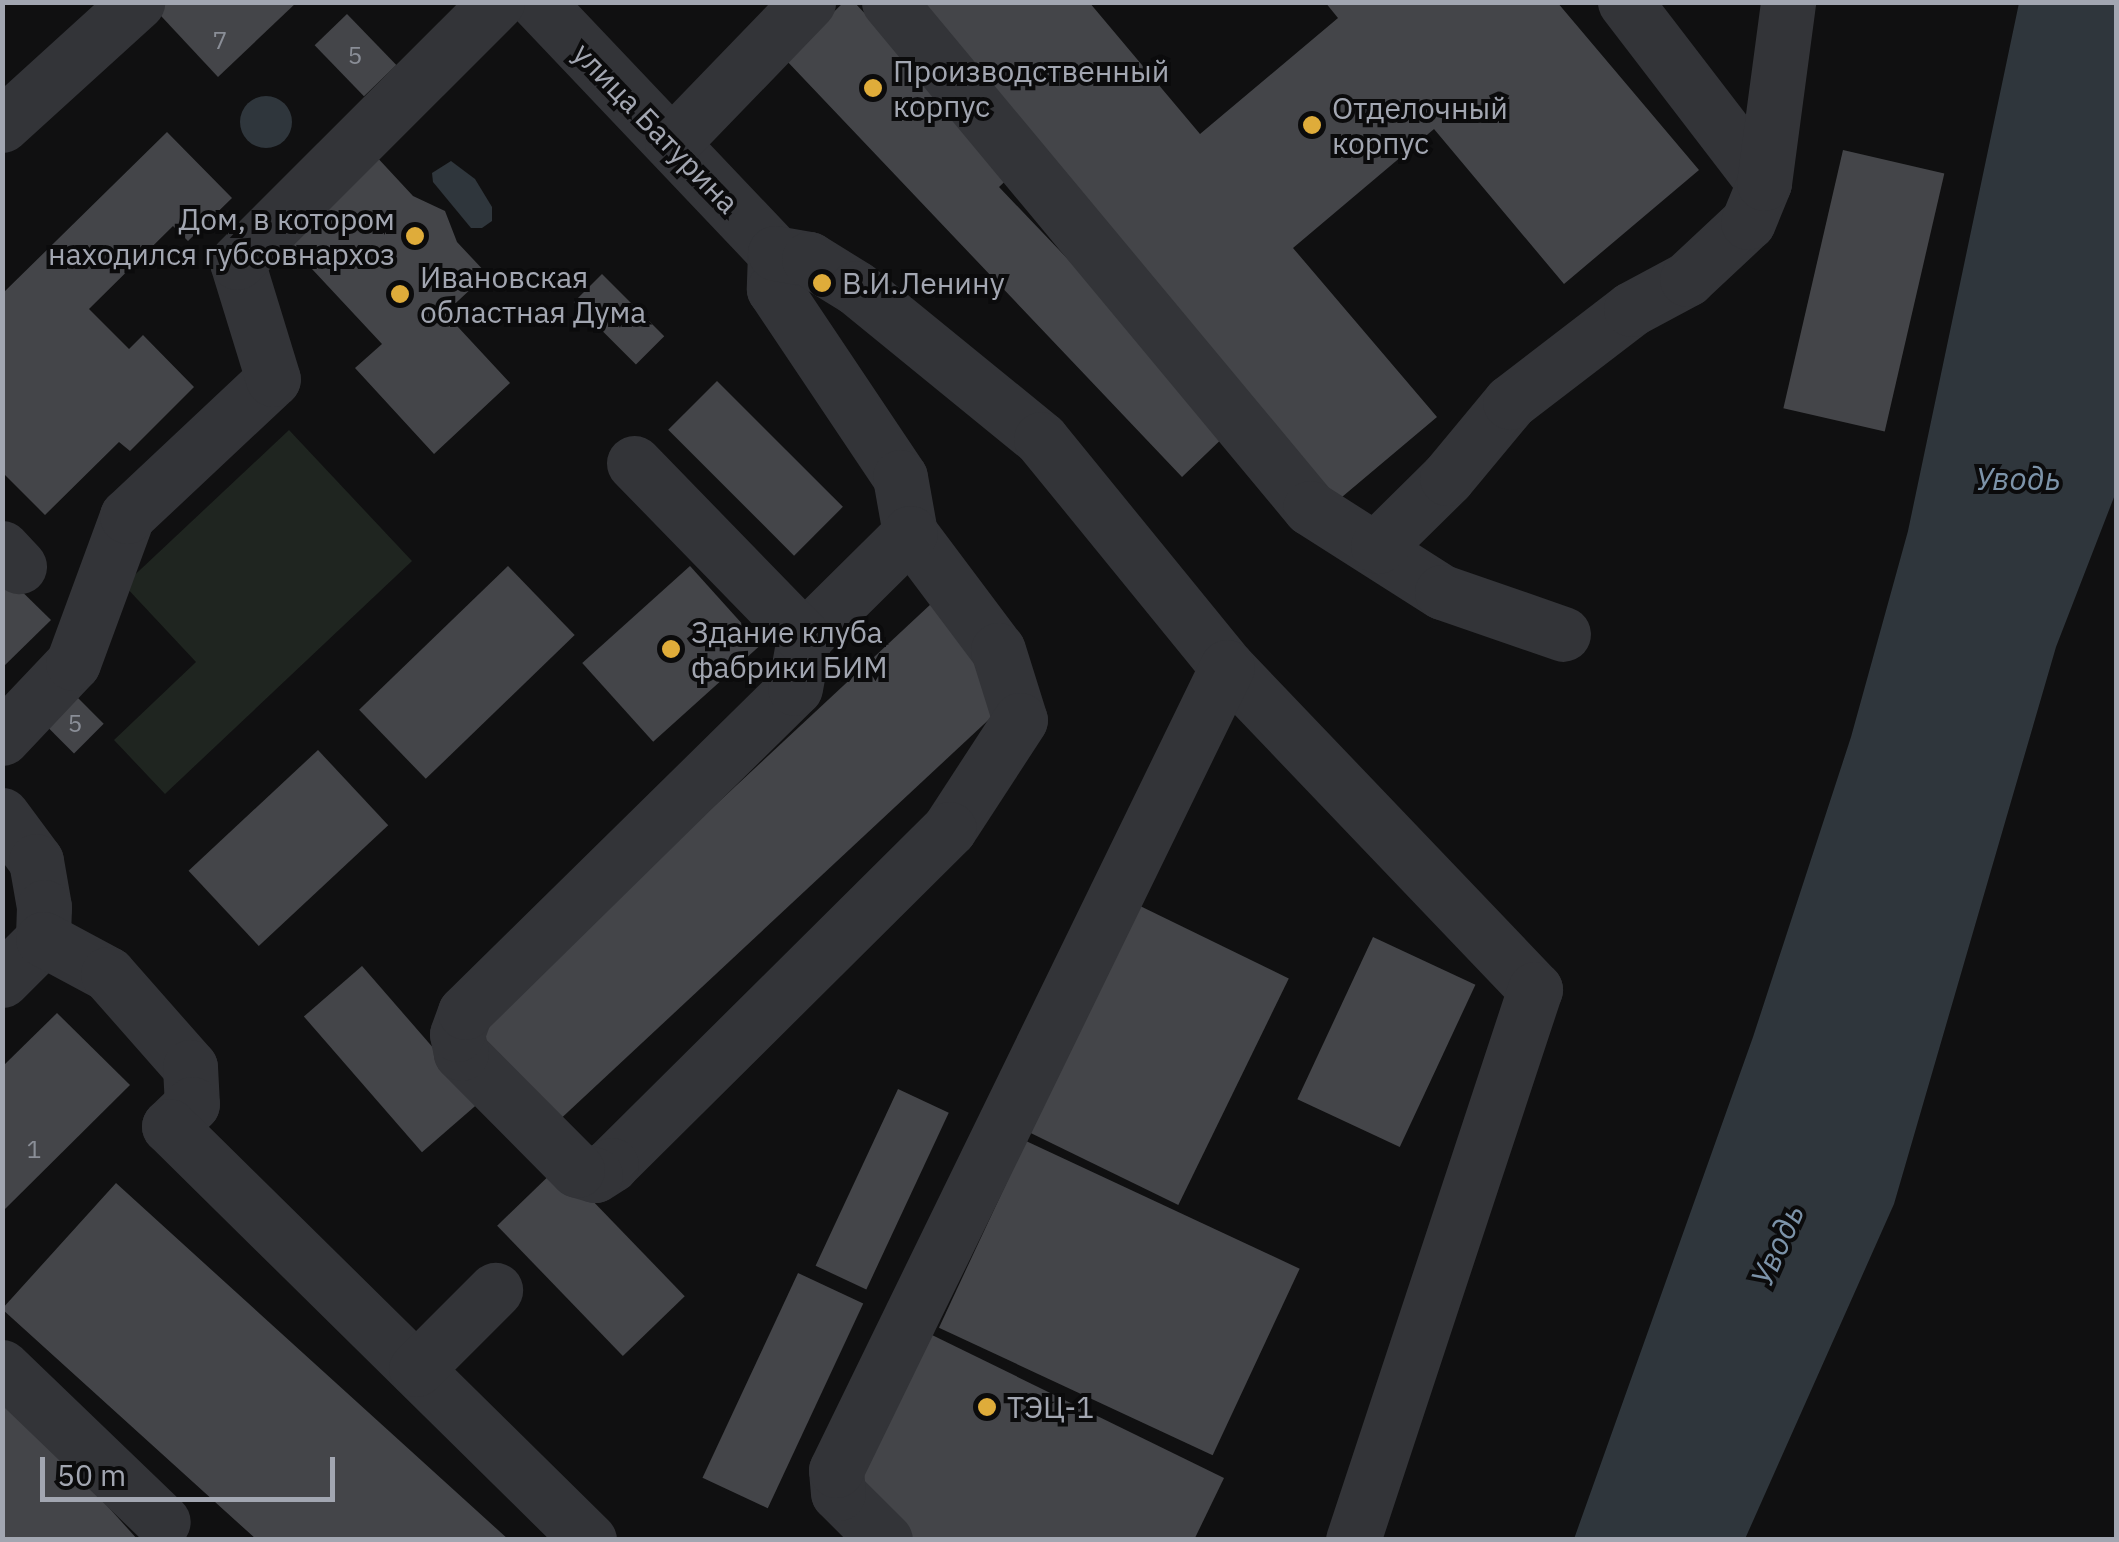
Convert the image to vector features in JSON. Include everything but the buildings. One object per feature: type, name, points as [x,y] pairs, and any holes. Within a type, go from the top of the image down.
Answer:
[{"type":"street","points":[[2,126],[137,2]]},
{"type":"street","points":[[2,738],[73,664],[127,516],[272,379],[237,262],[497,2]]},
{"type":"street","name":"улица Батурина","points":[[537,2],[775,253]]},
{"type":"street","points":[[672,144],[808,2]]},
{"type":"street","points":[[889,2],[1310,508],[1342,532],[1378,546],[1442,592],[1563,634]]},
{"type":"street","points":[[1625,2],[1764,183]]},
{"type":"street","points":[[1378,546],[1510,402],[1631,309],[1721,252],[1748,222],[1764,183],[1788,2]]},
{"type":"street","points":[[910,533],[804,638],[796,688],[465,1012],[457,1034],[461,1053],[577,1170],[595,1176],[611,1165],[949,829],[1020,720],[998,650],[910,533],[900,477],[774,288],[775,253],[808,260],[856,288],[1040,439],[1228,666],[1535,989],[1353,1540]]},
{"type":"street","points":[[634,463],[804,638]]},
{"type":"street","points":[[885,1540],[838,1493],[836,1470],[1228,666]]},
{"type":"street","points":[[2,815],[43,882],[43,939],[2,980]]},
{"type":"street","points":[[43,939],[108,974],[190,1068],[192,1104],[169,1126],[589,1540]]},
{"type":"street","points":[[416,1369],[495,1290]]},
{"type":"street","points":[[2,1367],[164,1522]]},
{"type":"shaded area","points":[[289,430],[412,561],[165,794],[114,740],[196,662],[124,585]]},
{"type":"water","name":"Уводь","points":[[2019,3],[2116,3],[2116,492],[2056,647],[1894,1204],[1745,1539],[1574,1539],[1753,1037],[1851,737],[1908,531]]},
{"type":"water","points":[[266,96],[284,104],[292,122],[284,140],[266,148],[248,140],[240,122],[248,104]]},
{"type":"water","points":[[451,161],[475,179],[492,207],[492,221],[482,228],[471,228],[433,182],[432,173]]},
{"type":"place","name":"Производственный корпус","points":[[873,88]]},
{"type":"place","name":"Отделочный корпус","points":[[1312,125]]},
{"type":"place","name":"Дом, в котором находился губсовнархоз","points":[[415,236]]},
{"type":"place","name":"В.И.Ленину","points":[[822,283]]},
{"type":"place","name":"Ивановская областная Дума","points":[[400,294]]},
{"type":"place","name":"Здание клуба фабрики БИМ","points":[[671,649]]},
{"type":"place","name":"ТЭЦ-1","points":[[987,1407]]}]
